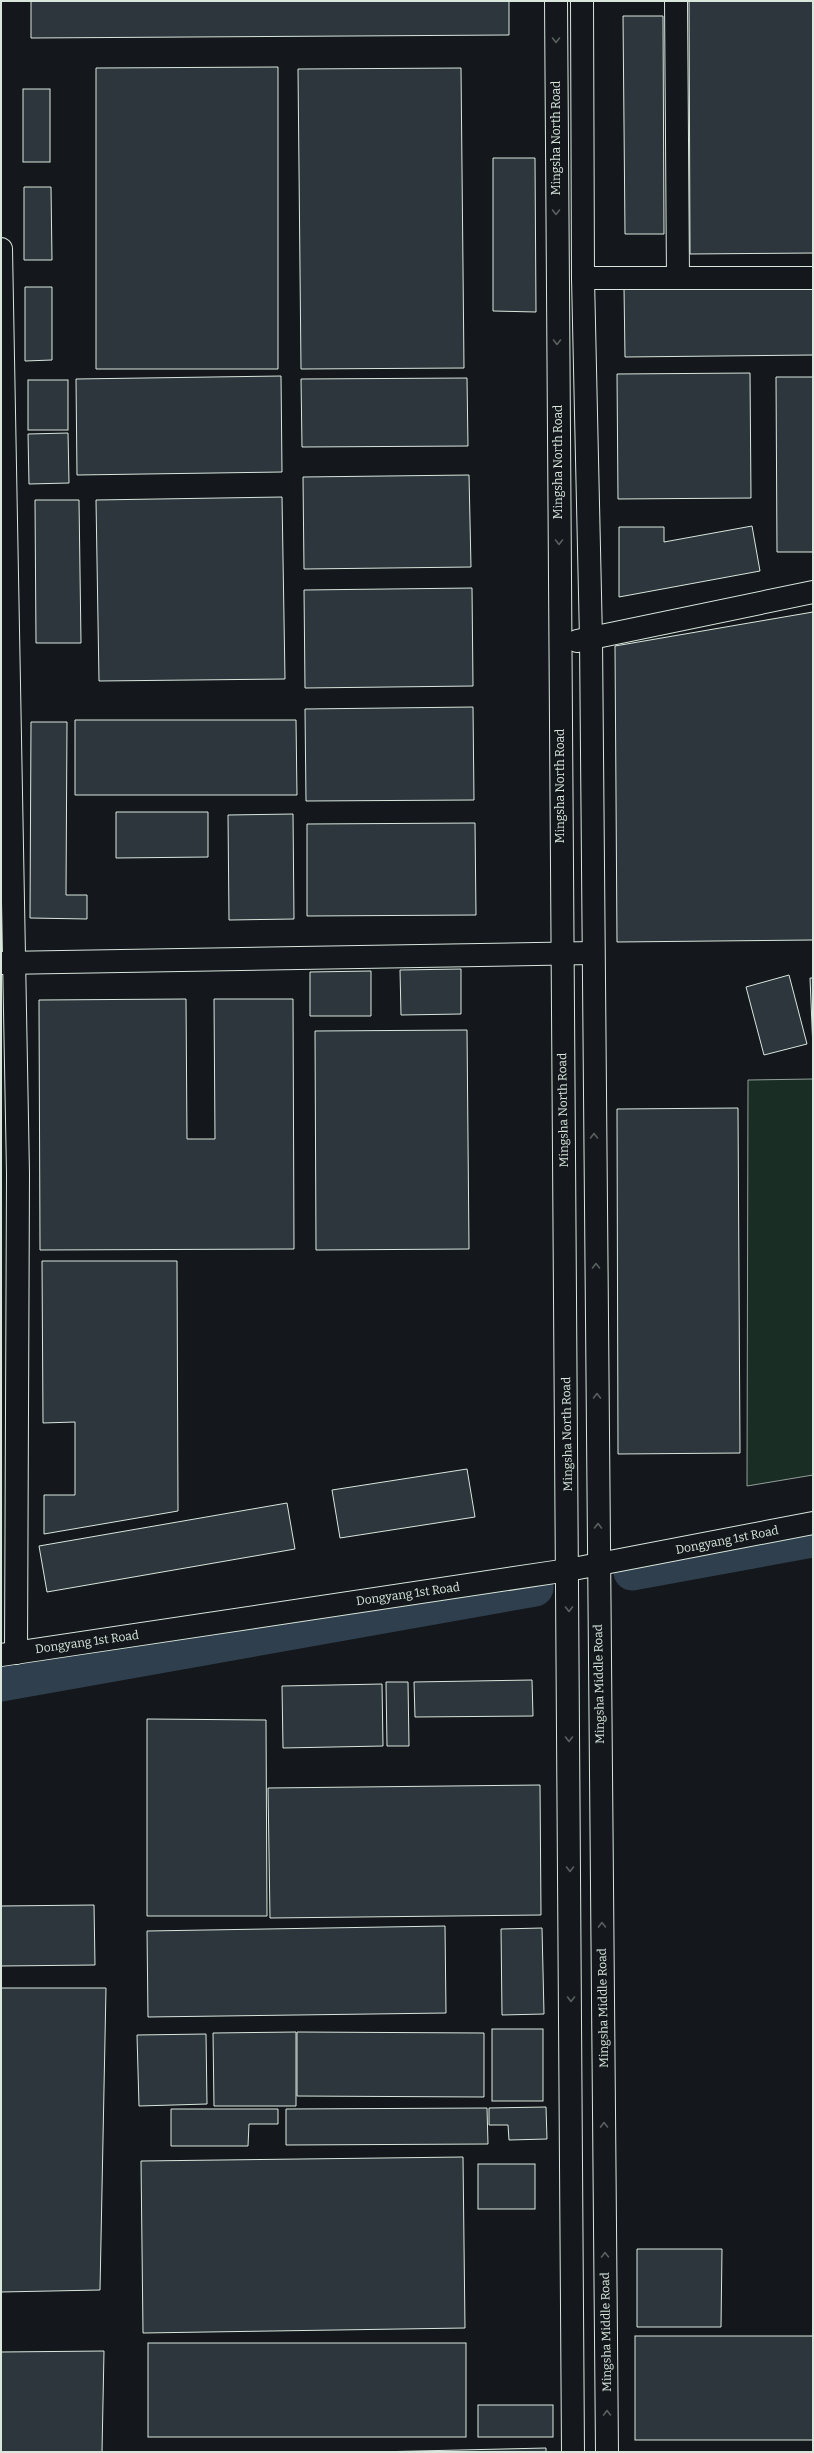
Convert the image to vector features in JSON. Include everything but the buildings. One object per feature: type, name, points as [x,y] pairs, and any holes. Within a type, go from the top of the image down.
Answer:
[{"type":"street","name":"Mingsha North Road","points":[[556,1],[559,645],[568,1570]]},
{"type":"street","points":[[582,1],[583,278],[591,638],[598,1565]]},
{"type":"street","points":[[676,1],[678,278]]},
{"type":"street","points":[[1,249],[8,962],[18,1174],[9,1654]]},
{"type":"street","points":[[583,278],[813,278]]},
{"type":"street","points":[[559,645],[813,592]]},
{"type":"street","points":[[8,962],[593,953]]},
{"type":"street","name":"Dongyang 1st Road","points":[[9,1654],[568,1570],[813,1523]]},
{"type":"street","name":"Mingsha Middle Road","points":[[598,1565],[607,2452]]},
{"type":"street","points":[[568,1570],[574,2452]]},
{"type":"green space","points":[[813,1079],[813,1475],[747,1486],[748,1080]]},
{"type":"waterway","points":[[632,1572],[813,1539]]},
{"type":"waterway","points":[[1,1683],[535,1588]]}]
